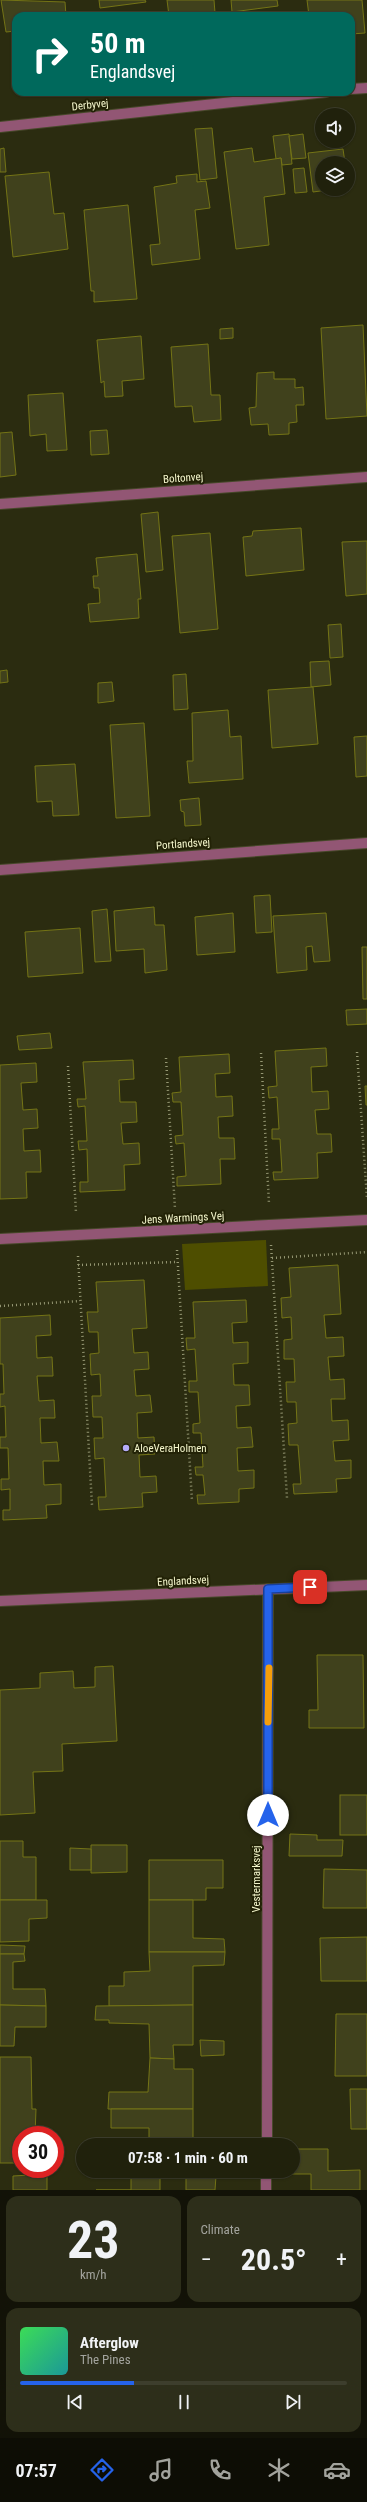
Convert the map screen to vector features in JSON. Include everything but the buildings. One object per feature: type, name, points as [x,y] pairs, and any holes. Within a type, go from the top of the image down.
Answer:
[{"type":"street","points":[[355,89],[367,88]]},
{"type":"street","name":"Derbyvej","points":[[0,127],[289,96]]},
{"type":"street","name":"Boltonvej","points":[[0,504],[367,477]]},
{"type":"street","name":"Portlandsvej","points":[[0,870],[367,843]]},
{"type":"street","name":"Jens Warmings Vej","points":[[0,1239],[367,1220]]},
{"type":"street","name":"Englandsvej","points":[[0,1601],[367,1585]]},
{"type":"street","name":"Vestermarksvej","points":[[267,2138],[268,1589]]},
{"type":"street","points":[[266,2178],[266,2190]]},
{"type":"path","points":[[357,1052],[367,1204]]},
{"type":"path","points":[[261,1053],[287,1498]]},
{"type":"path","points":[[166,1058],[192,1501]]},
{"type":"path","points":[[68,1066],[92,1506]]},
{"type":"path","points":[[272,1258],[367,1252]]},
{"type":"path","points":[[78,1265],[178,1262]]},
{"type":"path","points":[[0,1306],[80,1301]]},
{"type":"shaded area","points":[[266,1240],[268,1286],[185,1290],[182,1244]]},
{"type":"slow traffic","points":[[268,1722],[269,1668]]},
{"type":"place","name":"AloeVeraHolmen","points":[[126,1448]]},
{"type":"route","points":[[268,1815],[268,1589],[310,1587]]}]
